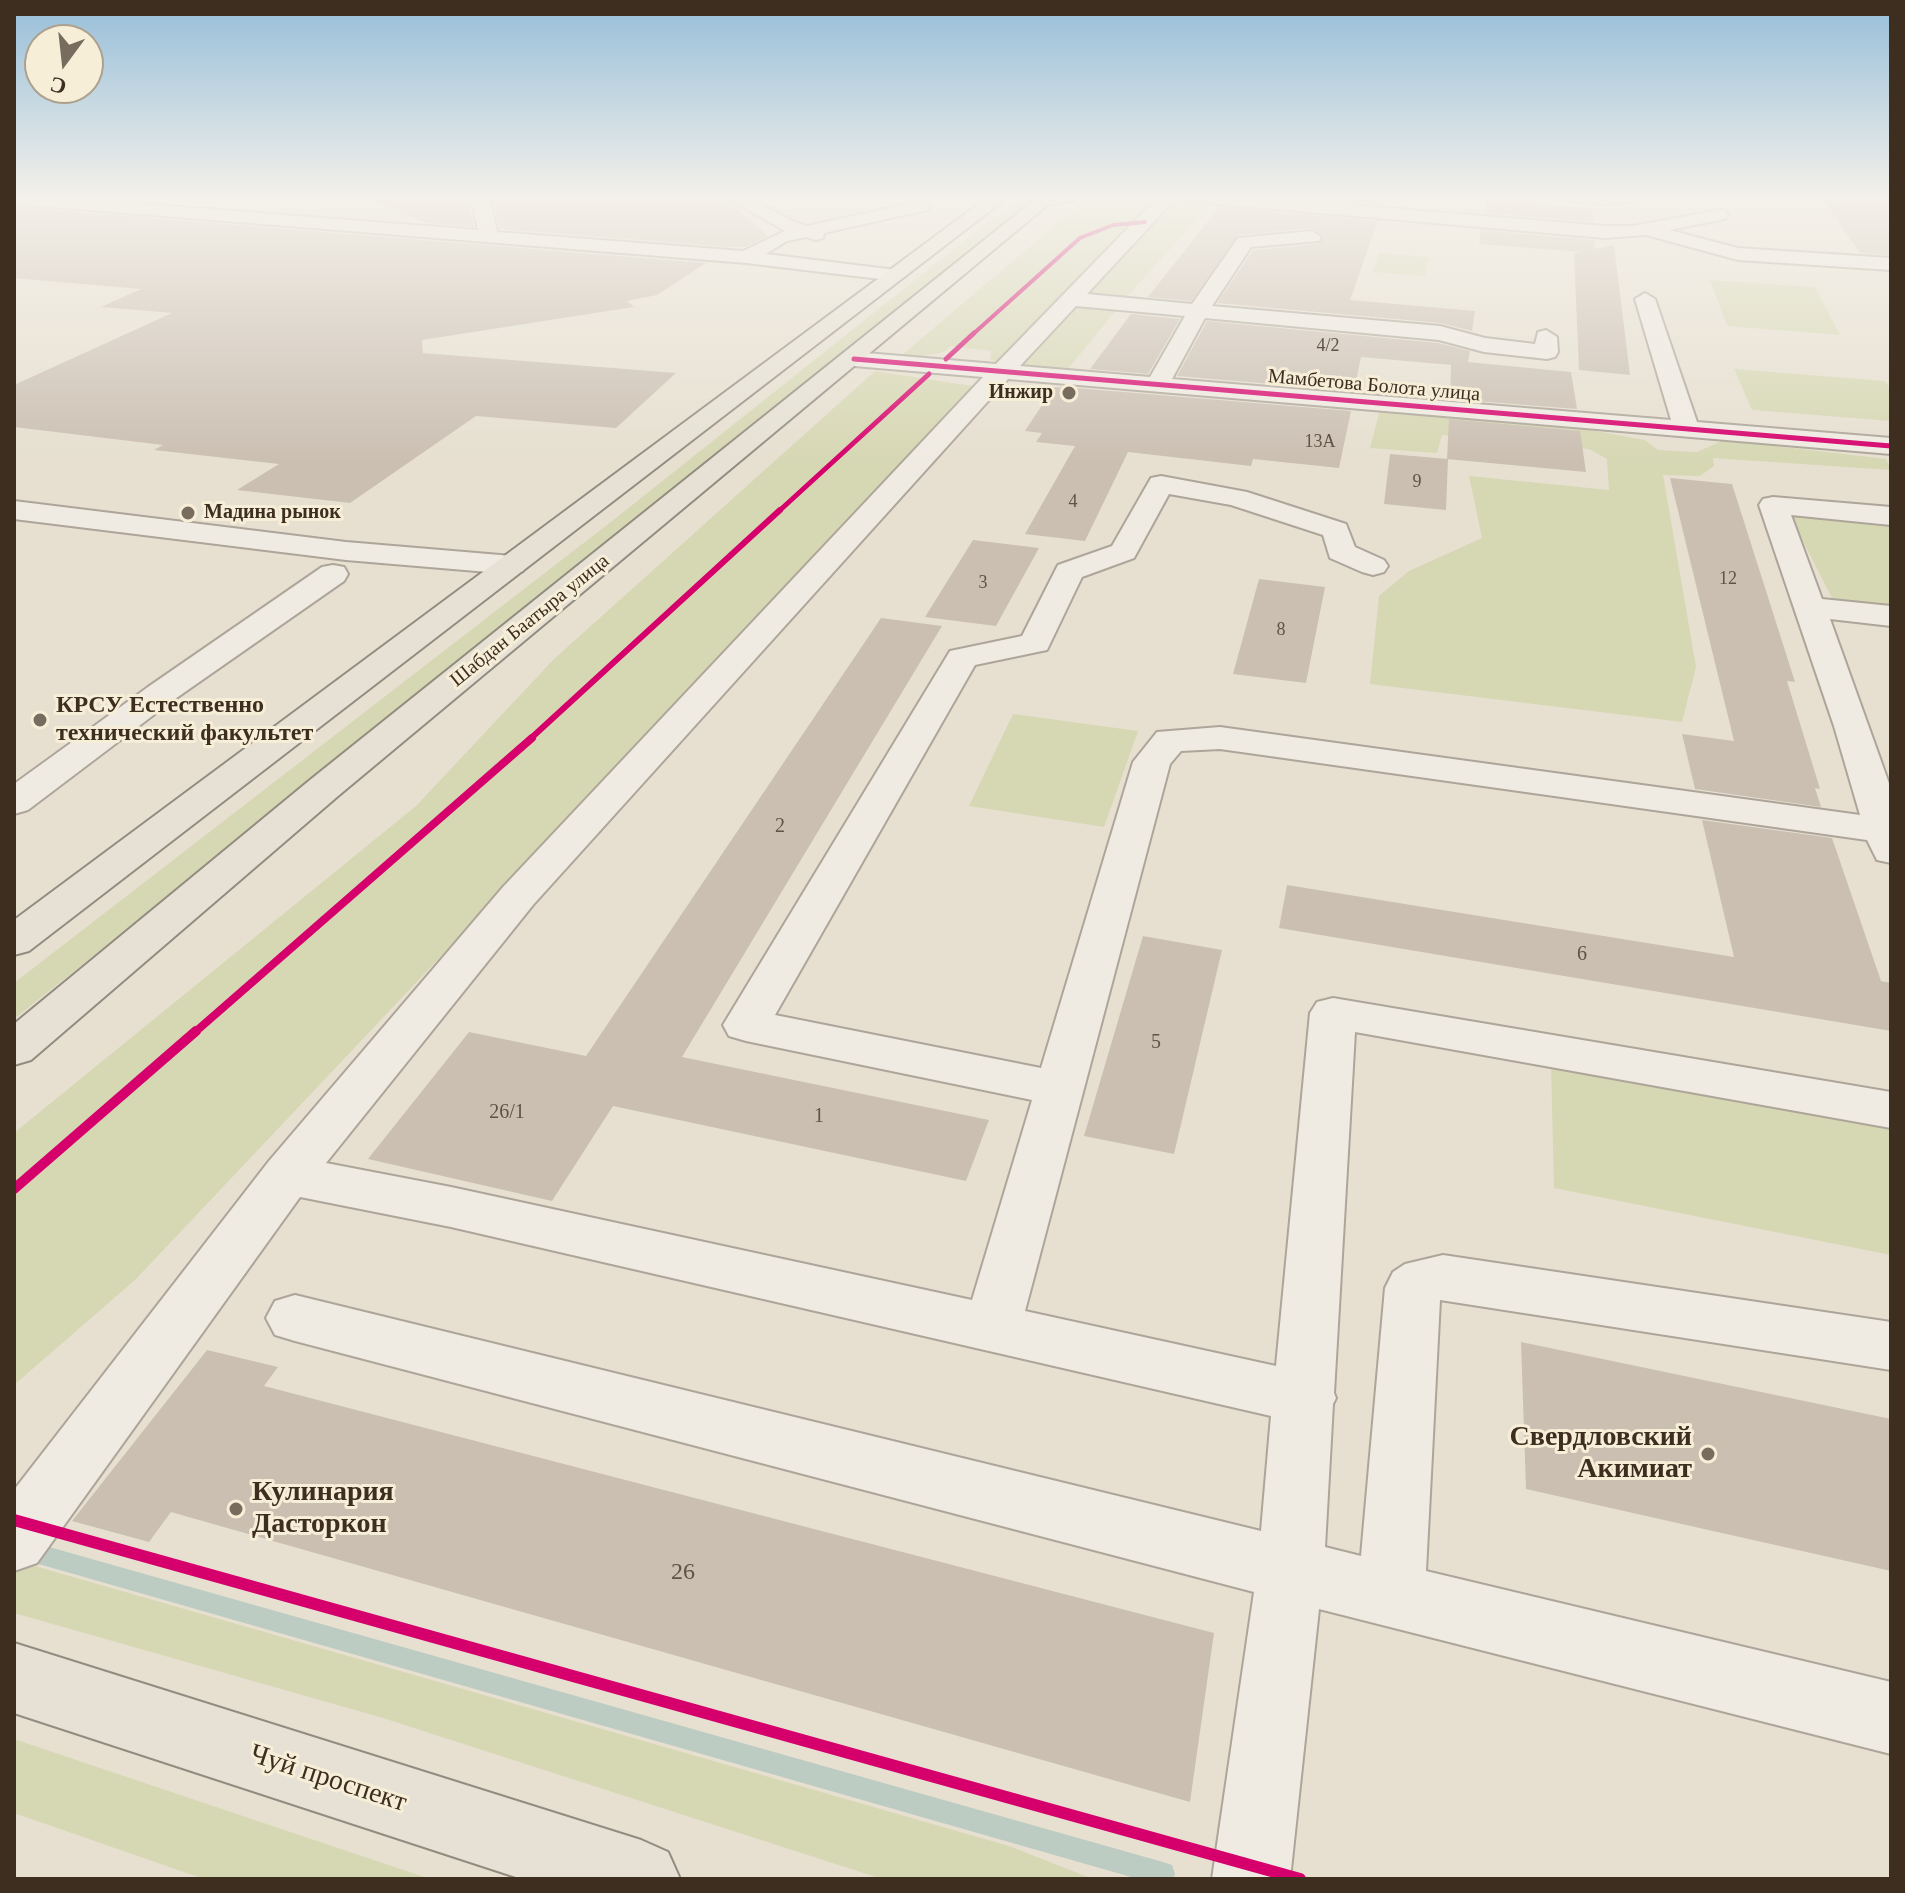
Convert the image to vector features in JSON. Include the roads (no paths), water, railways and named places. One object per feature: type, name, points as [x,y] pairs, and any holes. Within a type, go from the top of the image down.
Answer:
[{"type":"main road","points":[[14,941],[883,285]]},
{"type":"main road","name":"Шабдан Баатыра улица","points":[[14,1049],[324,788],[945,285]]},
{"type":"main road","name":"Чуй проспект","points":[[14,1678],[641,1879]]},
{"type":"street","points":[[14,1541],[287,1175],[518,896],[1001,372],[1085,285]]},
{"type":"street","points":[[1157,385],[1215,285]]},
{"type":"street","points":[[1072,299],[1440,333],[1484,345],[1547,352],[1546,337]]},
{"type":"street","points":[[1645,299],[1686,428]]},
{"type":"street","name":"Мамбетова Болота улица","points":[[854,359],[1891,446]]},
{"type":"street","points":[[1061,1089],[746,1025],[962,658],[1035,643],[1069,571],[1123,552],[1161,484],[1237,498],[1336,530],[1341,552],[1373,566]]},
{"type":"street","points":[[992,1328],[1152,762],[1170,740],[1220,738],[1888,840],[1773,505],[1891,516]]},
{"type":"street","points":[[14,510],[346,551],[512,565]]},
{"type":"street","points":[[14,802],[160,694],[333,574]]},
{"type":"street","points":[[1809,607],[1891,616]]},
{"type":"street","points":[[1251,1879],[1290,1570],[1306,1398],[1333,1013],[1891,1110]]},
{"type":"street","points":[[287,1175],[451,1207],[1306,1398]]},
{"type":"street","points":[[1391,1594],[1413,1288],[1425,1280],[1443,1277],[1518,1287],[1891,1346]]},
{"type":"street","points":[[295,1318],[1290,1570],[1891,1718]]},
{"type":"waterway","points":[[28,1551],[1163,1874]]},
{"type":"place","name":"Инжир","points":[[1069,393]]},
{"type":"place","name":"Мадина рынок","points":[[188,513]]},
{"type":"place","name":"КРСУ Естественно технический факультет","points":[[40,720]]},
{"type":"place","name":"Свердловский Акимиат","points":[[1708,1454]]},
{"type":"place","name":"Кулинария Дасторкон","points":[[236,1509]]}]
